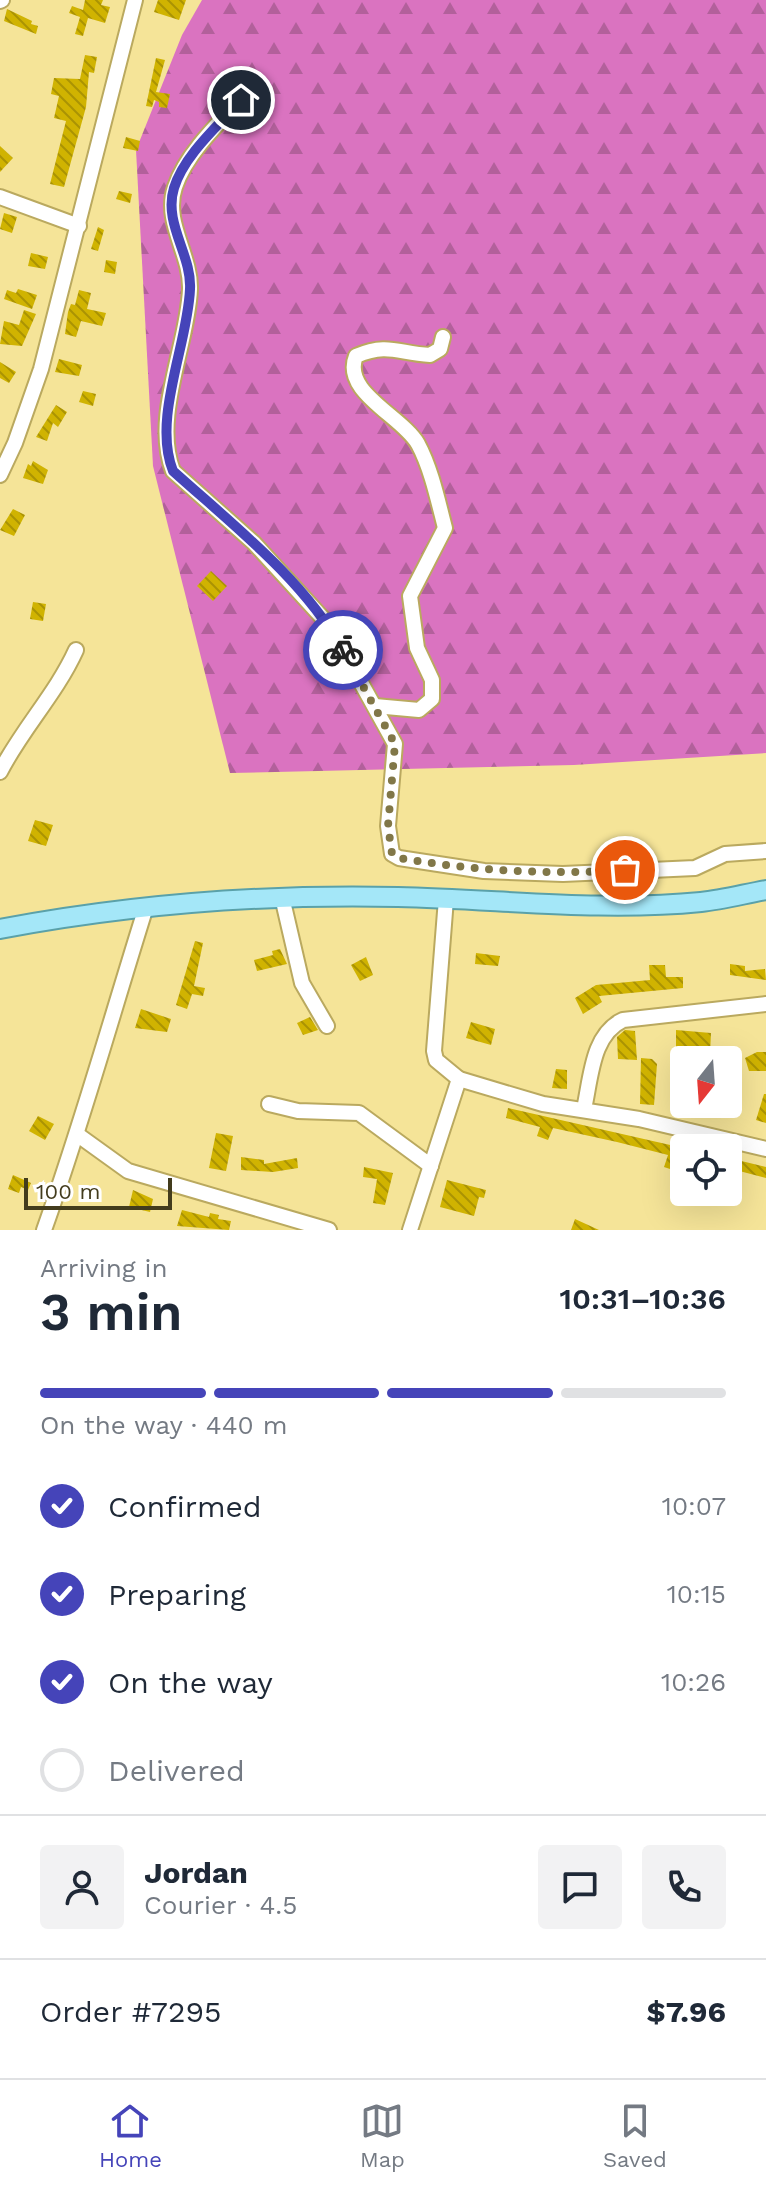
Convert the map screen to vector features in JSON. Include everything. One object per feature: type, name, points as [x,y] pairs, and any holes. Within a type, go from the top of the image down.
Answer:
[{"type":"main road","points":[[0,929],[146,907],[282,897],[655,905],[703,902],[766,890]]},
{"type":"street","points":[[0,475],[31,400],[79,226],[135,0]]},
{"type":"street","points":[[250,90],[192,157],[174,188],[173,226],[190,270],[190,292],[170,404],[168,458],[173,471],[254,543],[329,625],[395,744],[389,845],[399,858],[484,871],[563,874],[695,868],[725,854],[766,851]]},
{"type":"street","points":[[0,197],[79,226]]},
{"type":"street","points":[[375,706],[419,710],[432,699],[432,680],[417,648],[410,596],[445,528],[417,442],[355,380],[353,365],[356,356],[373,349],[392,347],[430,355],[440,349],[443,337]]},
{"type":"street","points":[[0,772],[19,736],[67,670],[76,650]]},
{"type":"street","points":[[282,897],[302,983],[327,1026]]},
{"type":"street","points":[[446,899],[434,1051],[436,1060],[459,1079],[543,1104],[584,1109],[766,1149]]},
{"type":"street","points":[[44,1230],[78,1135],[146,907]]},
{"type":"street","points":[[584,1109],[599,1044],[610,1026],[623,1020],[766,1004]]},
{"type":"street","points":[[410,1230],[459,1079]]},
{"type":"street","points":[[269,1104],[298,1111],[359,1113],[431,1166]]},
{"type":"street","points":[[78,1135],[128,1171],[329,1230]]},
{"type":"green space","points":[[202,0],[766,0],[766,753],[574,765],[230,773],[153,466],[136,150],[182,35]]},
{"type":"building","points":[[85,0],[103,0],[101,5],[110,7],[105,23],[88,18],[83,36],[75,34],[80,17],[69,13],[72,6],[83,10]]},
{"type":"building","points":[[158,0],[186,0],[179,20],[154,12]]},
{"type":"building","points":[[7,9],[38,26],[36,34],[4,21]]},
{"type":"building","points":[[85,55],[97,57],[94,73],[89,72],[86,107],[64,187],[50,184],[66,121],[54,118],[59,96],[51,94],[54,78],[80,79]]},
{"type":"building","points":[[156,58],[165,60],[156,92],[170,94],[167,108],[159,107],[159,102],[154,100],[152,107],[146,106]]},
{"type":"building","points":[[126,137],[140,141],[138,151],[123,148]]},
{"type":"building","points":[[0,146],[13,158],[0,172]]},
{"type":"building","points":[[119,191],[132,194],[130,203],[116,199]]},
{"type":"building","points":[[4,213],[17,217],[12,233],[0,229]]},
{"type":"building","points":[[98,227],[104,230],[98,251],[91,249]]},
{"type":"building","points":[[31,253],[48,257],[45,269],[28,266]]},
{"type":"building","points":[[106,260],[117,262],[115,274],[104,272]]},
{"type":"building","points":[[18,289],[37,295],[32,309],[4,299],[7,290],[16,293]]},
{"type":"building","points":[[79,290],[91,293],[87,309],[106,313],[102,326],[81,321],[76,337],[65,334],[68,312],[71,304],[75,305]]},
{"type":"building","points":[[24,310],[36,314],[22,346],[0,344],[4,321],[19,325]]},
{"type":"building","points":[[59,359],[82,365],[79,376],[55,372]]},
{"type":"building","points":[[0,362],[16,372],[9,383],[0,378]]},
{"type":"building","points":[[83,391],[96,394],[93,406],[79,402]]},
{"type":"building","points":[[56,405],[67,412],[58,427],[53,423],[47,441],[36,437]]},
{"type":"building","points":[[33,461],[48,470],[43,484],[23,478],[28,464],[31,466]]},
{"type":"building","points":[[13,509],[25,515],[14,536],[0,530]]},
{"type":"building","points":[[211,571],[227,586],[213,601],[197,586]]},
{"type":"building","points":[[33,602],[46,604],[43,621],[30,619]]},
{"type":"building","points":[[35,820],[53,825],[46,846],[28,841]]},
{"type":"building","points":[[195,941],[203,943],[194,986],[205,988],[203,996],[192,994],[187,1009],[176,1005]]},
{"type":"building","points":[[280,949],[287,964],[257,971],[254,960],[273,955],[272,951]]},
{"type":"building","points":[[476,953],[500,956],[498,966],[475,964]]},
{"type":"building","points":[[366,957],[373,975],[360,981],[351,965]]},
{"type":"building","points":[[730,964],[745,966],[745,971],[765,969],[766,980],[730,975]]},
{"type":"building","points":[[649,965],[665,965],[666,977],[683,977],[683,988],[599,996],[602,1002],[583,1014],[575,998],[596,985],[650,980]]},
{"type":"building","points":[[141,1009],[171,1019],[167,1032],[135,1028]]},
{"type":"building","points":[[310,1017],[318,1030],[303,1035],[297,1023]]},
{"type":"building","points":[[471,1022],[495,1029],[491,1045],[466,1038]]},
{"type":"building","points":[[625,1030],[635,1031],[637,1060],[618,1059],[617,1037]]},
{"type":"building","points":[[676,1030],[711,1033],[710,1046],[676,1046]]},
{"type":"building","points":[[757,1052],[766,1052],[766,1071],[749,1071],[745,1058]]},
{"type":"building","points":[[641,1058],[652,1059],[657,1064],[654,1105],[640,1104]]},
{"type":"building","points":[[556,1069],[567,1070],[567,1089],[552,1088]]},
{"type":"building","points":[[766,1094],[766,1123],[756,1120]]},
{"type":"building","points":[[508,1108],[670,1145],[670,1169],[664,1167],[668,1155],[553,1128],[548,1140],[537,1136],[540,1127],[506,1118]]},
{"type":"building","points":[[38,1116],[54,1124],[45,1140],[29,1131]]},
{"type":"building","points":[[216,1133],[233,1136],[226,1171],[209,1168]]},
{"type":"building","points":[[241,1157],[264,1160],[264,1164],[297,1158],[298,1168],[273,1172],[241,1170]]},
{"type":"building","points":[[742,1161],[766,1167],[766,1178],[742,1172]]},
{"type":"building","points":[[364,1167],[393,1173],[385,1205],[373,1203],[377,1179],[363,1177]]},
{"type":"building","points":[[13,1175],[31,1183],[28,1190],[21,1187],[19,1193],[8,1189]]},
{"type":"building","points":[[447,1180],[486,1190],[484,1198],[479,1197],[474,1216],[440,1207]]},
{"type":"building","points":[[133,1190],[153,1199],[150,1212],[129,1207]]},
{"type":"building","points":[[182,1210],[209,1217],[210,1213],[219,1215],[218,1219],[231,1221],[229,1230],[177,1226]]},
{"type":"building","points":[[575,1219],[599,1230],[571,1230]]},
{"type":"way so far","points":[[343,650],[395,744],[388,826],[392,854],[399,858],[484,871],[563,874],[625,870]]},
{"type":"route","points":[[241,100],[192,157],[174,188],[173,226],[190,270],[190,292],[170,404],[168,458],[173,471],[254,543],[329,625],[343,650]]}]
